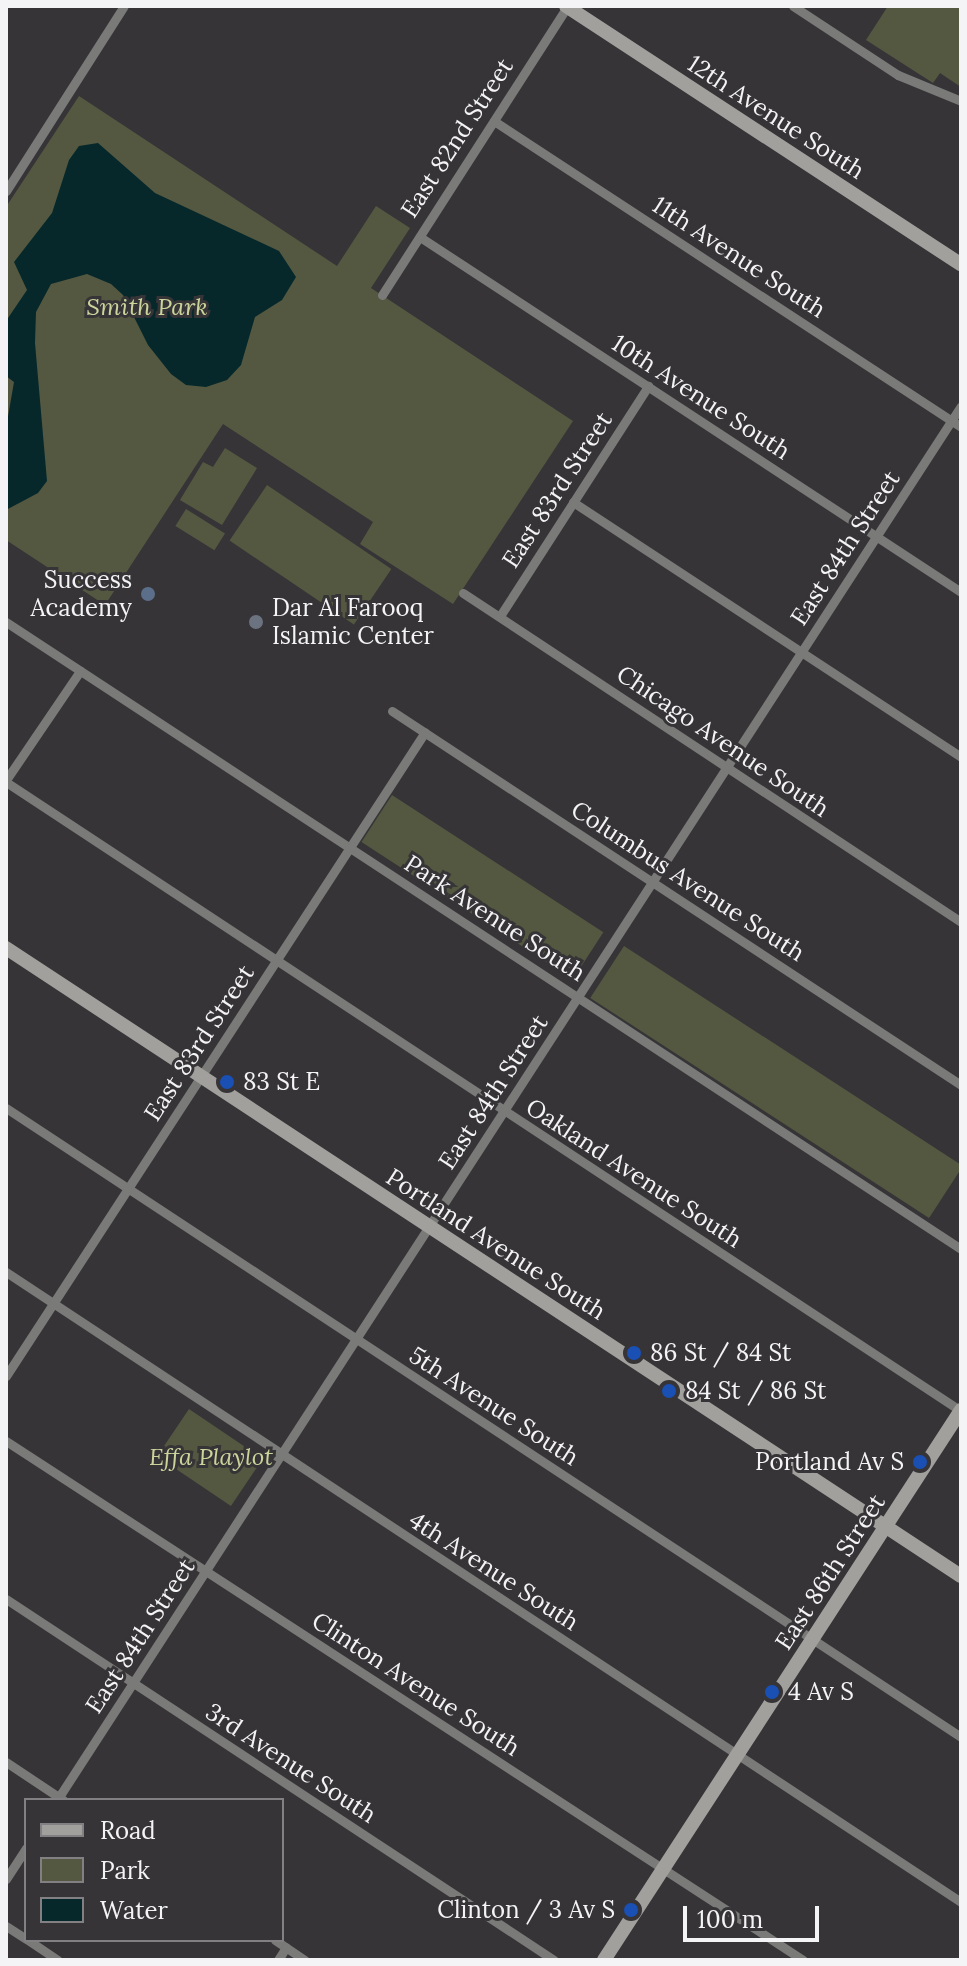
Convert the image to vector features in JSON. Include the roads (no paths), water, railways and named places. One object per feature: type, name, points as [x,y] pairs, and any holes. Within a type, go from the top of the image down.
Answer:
[{"type":"main road","name":"12th Avenue South","points":[[567,6],[961,264]]},
{"type":"main road","name":"Portland Avenue South","points":[[6,948],[961,1576]]},
{"type":"main road","name":"East 86th Street","points":[[604,1960],[961,1410]]},
{"type":"street","points":[[6,191],[124,6]]},
{"type":"street","name":"East 82nd Street","points":[[382,295],[567,6]]},
{"type":"street","points":[[793,6],[898,75],[961,101]]},
{"type":"street","name":"11th Avenue South","points":[[494,121],[961,427]]},
{"type":"street","name":"10th Avenue South","points":[[420,237],[961,592]]},
{"type":"street","name":"East 83rd Street","points":[[500,616],[648,386]]},
{"type":"street","name":"East 84th Street","points":[[61,1798],[961,406]]},
{"type":"street","points":[[573,502],[961,757]]},
{"type":"street","name":"Chicago Avenue South","points":[[463,593],[961,922]]},
{"type":"street","name":"Park Avenue South","points":[[6,622],[961,1249]]},
{"type":"street","points":[[6,781],[80,671]]},
{"type":"street","name":"Columbus Avenue South","points":[[392,711],[961,1085]]},
{"type":"street","name":"East 83rd Street","points":[[6,1376],[425,732]]},
{"type":"street","name":"Oakland Avenue South","points":[[6,781],[276,962],[961,1410]]},
{"type":"street","name":"5th Avenue South","points":[[6,1108],[961,1737]]},
{"type":"street","name":"4th Avenue South","points":[[6,1272],[961,1902]]},
{"type":"street","name":"Clinton Avenue South","points":[[6,1441],[803,1960]]},
{"type":"street","name":"3rd Avenue South","points":[[6,1599],[554,1960]]},
{"type":"street","points":[[6,1762],[59,1798]]},
{"type":"street","points":[[6,1879],[24,1851]]},
{"type":"street","points":[[6,1926],[24,1937]]},
{"type":"street","points":[[31,1942],[58,1960]]},
{"type":"street","points":[[278,1942],[305,1960]]},
{"type":"street","points":[[278,1960],[286,1947]]},
{"type":"water","points":[[98,143],[155,193],[279,251],[296,277],[282,300],[255,317],[241,365],[227,380],[206,387],[186,385],[171,374],[148,345],[123,295],[111,284],[87,274],[51,284],[36,312],[35,343],[47,481],[38,493],[6,510],[6,428],[14,382],[6,376],[6,321],[27,290],[14,262],[52,213],[69,160],[79,146]]},
{"type":"place","name":"Success Academy","points":[[148,594]]},
{"type":"place","name":"Dar Al Farooq Islamic Center","points":[[256,622]]},
{"type":"place","name":"83 St E","points":[[227,1082]]},
{"type":"place","name":"86 St / 84 St","points":[[634,1353]]},
{"type":"place","name":"84 St / 86 St","points":[[669,1391]]},
{"type":"place","name":"Portland Av S","points":[[920,1462]]},
{"type":"place","name":"4 Av S","points":[[772,1692]]},
{"type":"place","name":"Clinton / 3 Av S","points":[[631,1910]]},
{"type":"park label","name":"Smith Park","points":[[147,307]]},
{"type":"park label","name":"Effa Playlot","points":[[211,1457]]}]
